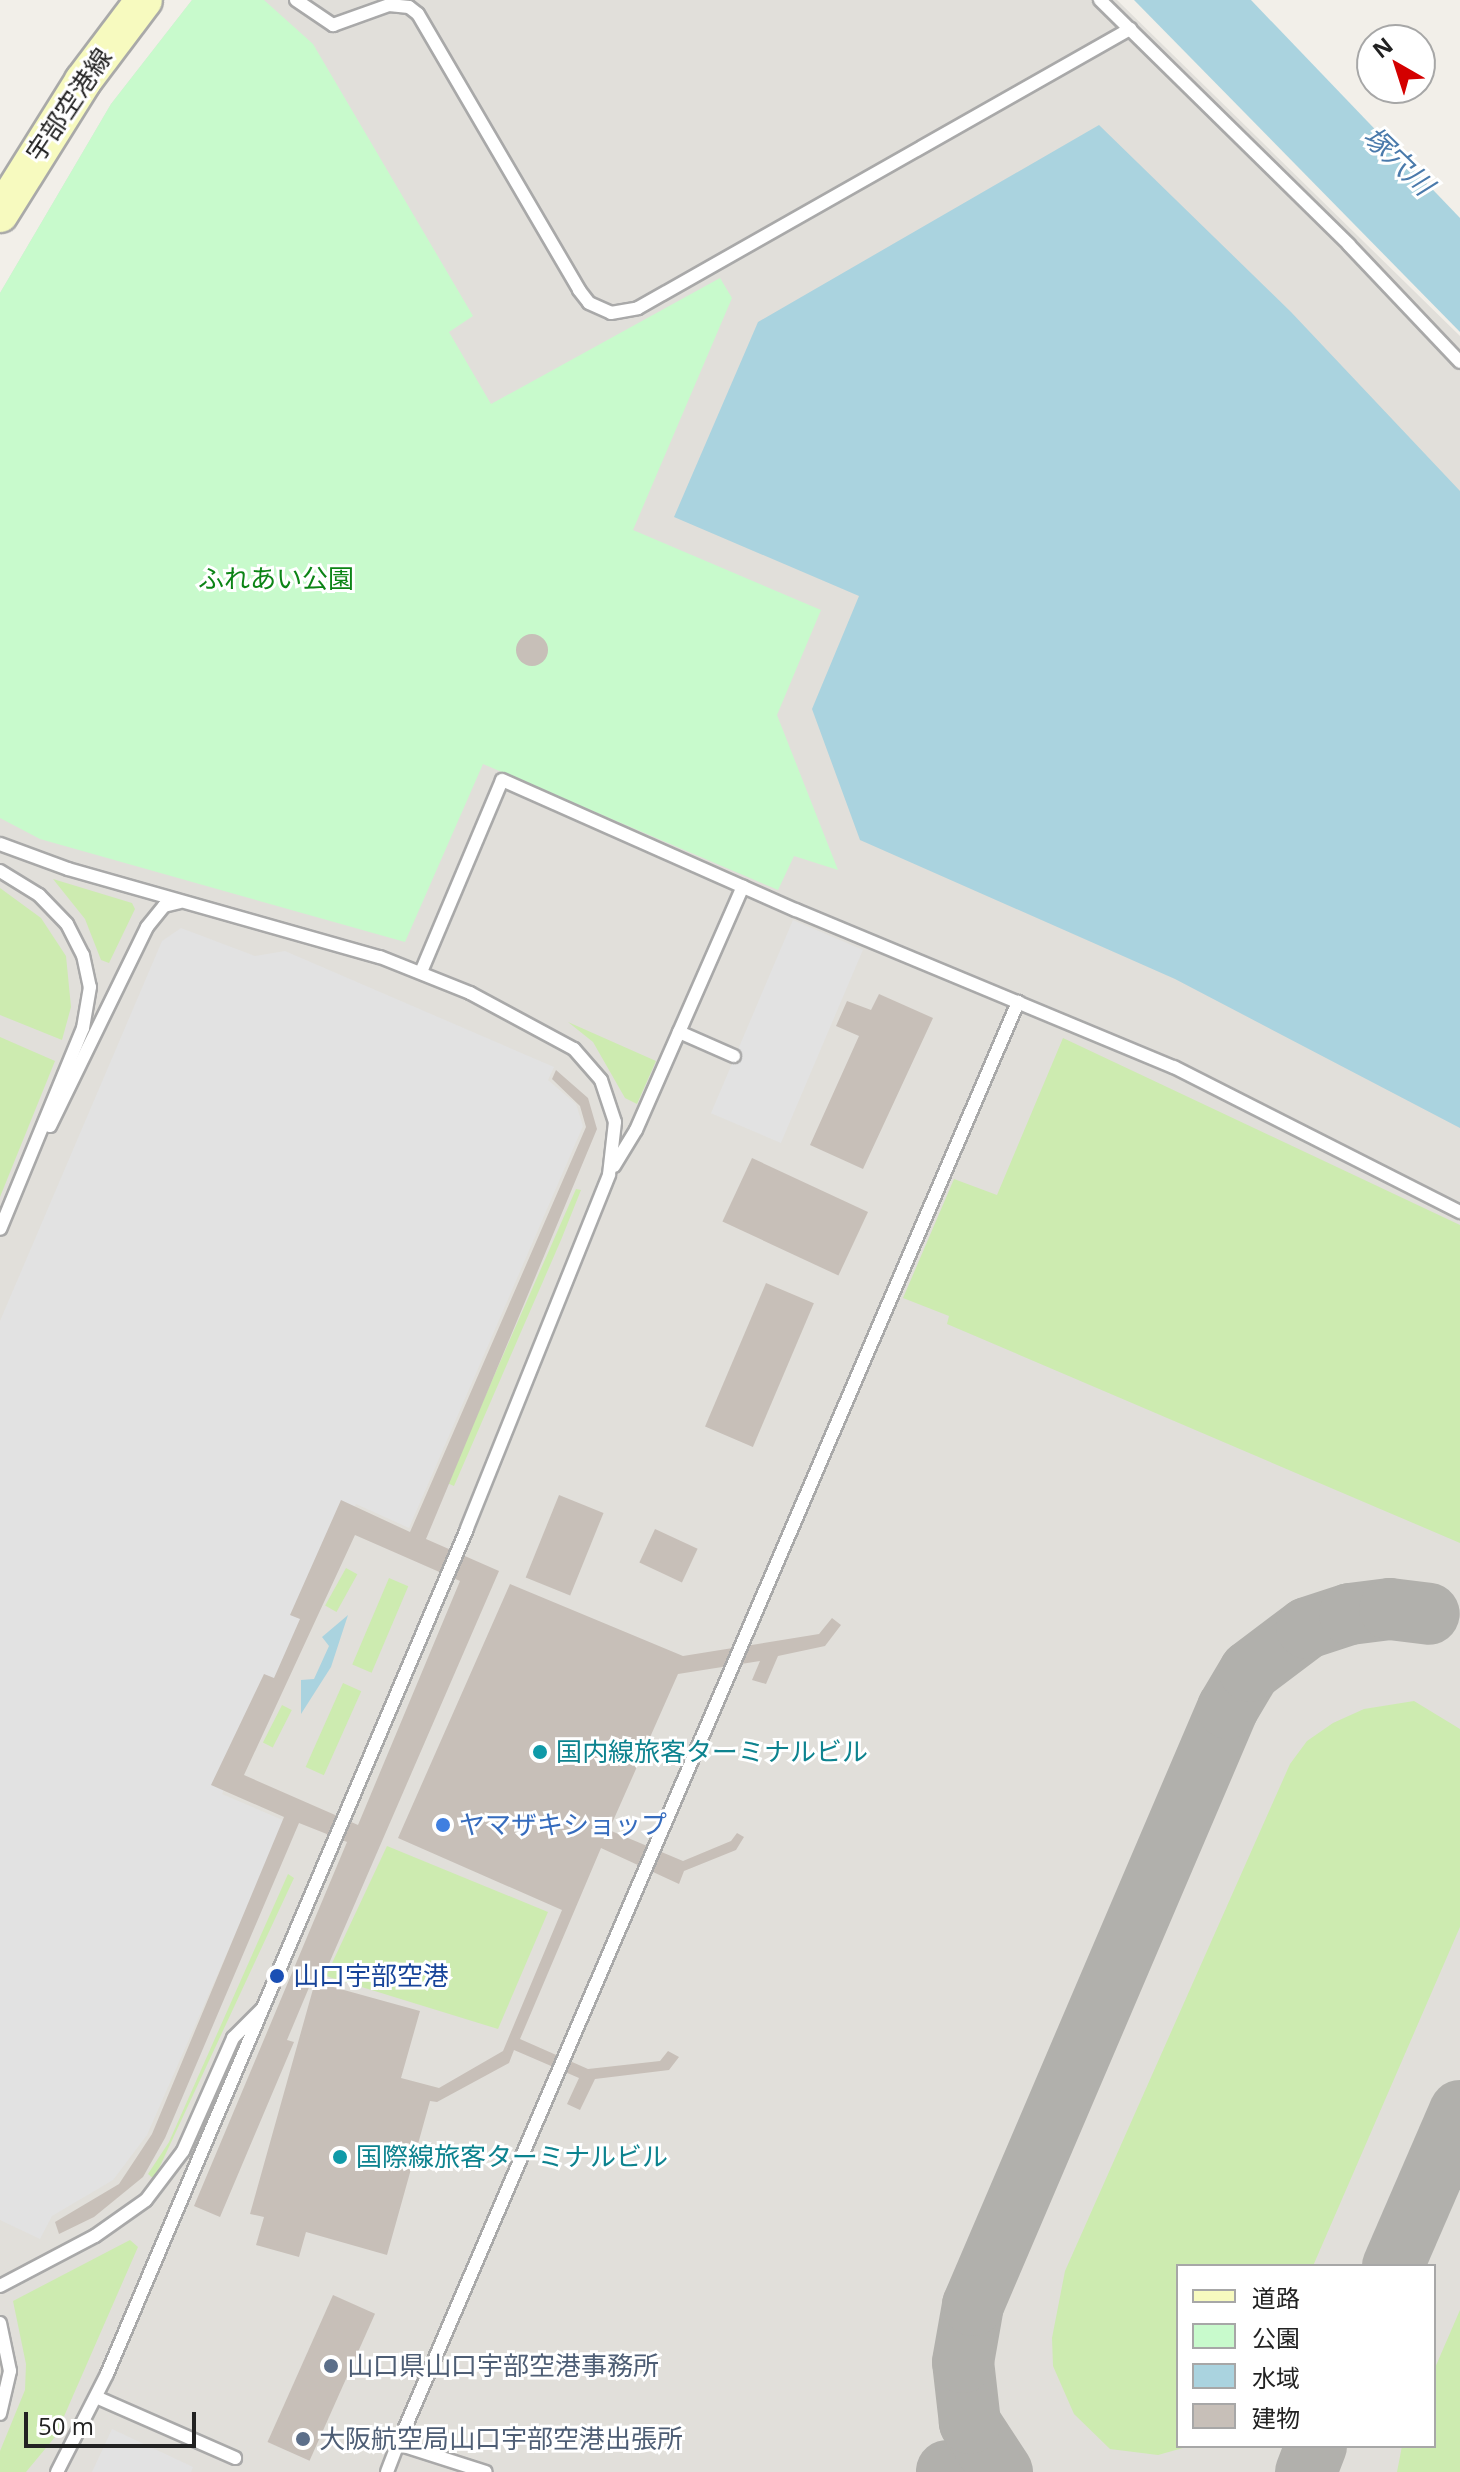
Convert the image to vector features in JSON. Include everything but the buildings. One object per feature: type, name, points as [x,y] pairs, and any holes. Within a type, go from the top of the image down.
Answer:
[{"type":"main road","name":"宇部空港線","points":[[0,214],[83,81],[144,0]]},
{"type":"lane","points":[[296,0],[333,25],[389,5],[409,7],[418,14],[579,290],[589,303],[611,313],[638,308],[1130,29]]},
{"type":"lane","points":[[1100,0],[1349,245],[1460,362]]},
{"type":"lane","points":[[421,972],[502,780],[743,886],[1174,1067],[1460,1212]]},
{"type":"lane","points":[[0,844],[421,972],[545,1029],[587,1062],[601,1080],[615,1122],[609,1175]]},
{"type":"lane","points":[[0,871],[39,895],[67,924],[83,955],[90,987],[83,1028],[0,1229]]},
{"type":"lane","points":[[57,2472],[96,2397],[266,2004],[467,1529],[609,1175],[636,1130],[743,886]]},
{"type":"lane","points":[[23,1175],[89,1055],[147,927],[164,906],[183,901]]},
{"type":"lane","points":[[387,2472],[1018,1002]]},
{"type":"lane","points":[[679,1032],[734,1056]]},
{"type":"lane","points":[[0,2286],[95,2236],[146,2200],[183,2151],[233,2038],[266,2004]]},
{"type":"lane","points":[[0,2323],[10,2371],[0,2414]]},
{"type":"lane","points":[[96,2397],[235,2458]]},
{"type":"lane","points":[[398,2444],[486,2472]]},
{"type":"shaded area","name":"山口宇部空港","points":[[192,0],[1117,0],[1460,336],[1460,2472],[0,2472],[0,293],[111,104]]},
{"type":"shaded area","points":[[793,920],[863,950],[781,1143],[711,1113]]},
{"type":"shaded area","points":[[181,928],[255,956],[285,951],[554,1067],[548,1080],[576,1104],[583,1126],[409,1528],[356,1504],[222,1794],[285,1821],[147,2135],[113,2180],[52,2216],[40,2239],[0,2220],[0,1321],[162,941]]},
{"type":"shaded area","points":[[112,2429],[193,2467],[191,2472],[92,2472]]},
{"type":"green space","name":"ふれあい公園","points":[[192,0],[264,0],[313,44],[473,316],[449,332],[491,404],[720,278],[732,298],[633,530],[821,610],[777,715],[838,870],[794,856],[778,890],[483,764],[405,942],[40,839],[0,818],[0,293],[111,104]]},
{"type":"green space","points":[[53,879],[132,903],[135,909],[109,963],[101,960],[85,919]]},
{"type":"green space","points":[[0,888],[41,918],[66,956],[71,1007],[62,1040],[0,1015]]},
{"type":"green space","points":[[568,1022],[656,1061],[637,1104],[625,1098],[593,1042]]},
{"type":"green space","points":[[0,1037],[55,1061],[0,1197]]},
{"type":"green space","points":[[1063,1038],[1460,1225],[1460,1543],[947,1324],[949,1316],[903,1298],[954,1179],[997,1195]]},
{"type":"green space","points":[[576,1189],[581,1190],[561,1240],[454,1486],[447,1483]]},
{"type":"green space","points":[[346,1568],[357,1574],[337,1612],[325,1606]]},
{"type":"green space","points":[[389,1578],[408,1586],[372,1673],[352,1665]]},
{"type":"green space","points":[[343,1683],[361,1691],[324,1775],[306,1767]]},
{"type":"green space","points":[[1414,1701],[1460,1729],[1460,1927],[1314,2264],[1176,2264],[1176,2448],[1183,2448],[1158,2455],[1110,2449],[1074,2414],[1053,2366],[1052,2338],[1065,2271],[1290,1764],[1307,1741],[1333,1723],[1364,1709]]},
{"type":"green space","points":[[282,1705],[292,1710],[273,1747],[263,1742]]},
{"type":"green space","points":[[387,1846],[548,1912],[498,2029],[326,1976]]},
{"type":"green space","points":[[288,1874],[294,1878],[154,2179],[148,2174],[169,2142]]},
{"type":"green space","points":[[130,2240],[138,2247],[55,2437],[26,2472],[0,2472],[0,2451],[25,2390],[26,2364],[13,2301]]},
{"type":"green space","points":[[1460,2310],[1460,2472],[1397,2472],[1402,2448],[1436,2448],[1436,2365]]},
{"type":"water","name":"塚穴川","points":[[1134,0],[1251,0],[1460,218],[1460,332]]},
{"type":"water","points":[[1099,125],[1291,312],[1460,491],[1460,1128],[1175,979],[860,840],[812,709],[859,596],[674,517],[758,322]]},
{"type":"water","points":[[348,1615],[331,1667],[301,1714],[301,1680],[314,1679],[329,1646],[322,1637]]},
{"type":"taxiway","points":[[1002,2472],[970,2423],[963,2362],[973,2305],[1228,1708],[1250,1671],[1307,1628],[1350,1614],[1390,1609],[1429,1614]]},
{"type":"taxiway","points":[[1394,2264],[1460,2111]]},
{"type":"taxiway","points":[[1306,2472],[1315,2448]]},
{"type":"place","name":"国内線旅客ターミナルビル","points":[[540,1752]]},
{"type":"place","name":"ヤマザキショップ","points":[[443,1825]]},
{"type":"place","name":"山口宇部空港","points":[[277,1976]]},
{"type":"place","name":"国際線旅客ターミナルビル","points":[[340,2157]]},
{"type":"place","name":"山口県山口宇部空港事務所","points":[[331,2366]]},
{"type":"place","name":"大阪航空局山口宇部空港出張所","points":[[303,2439]]}]
